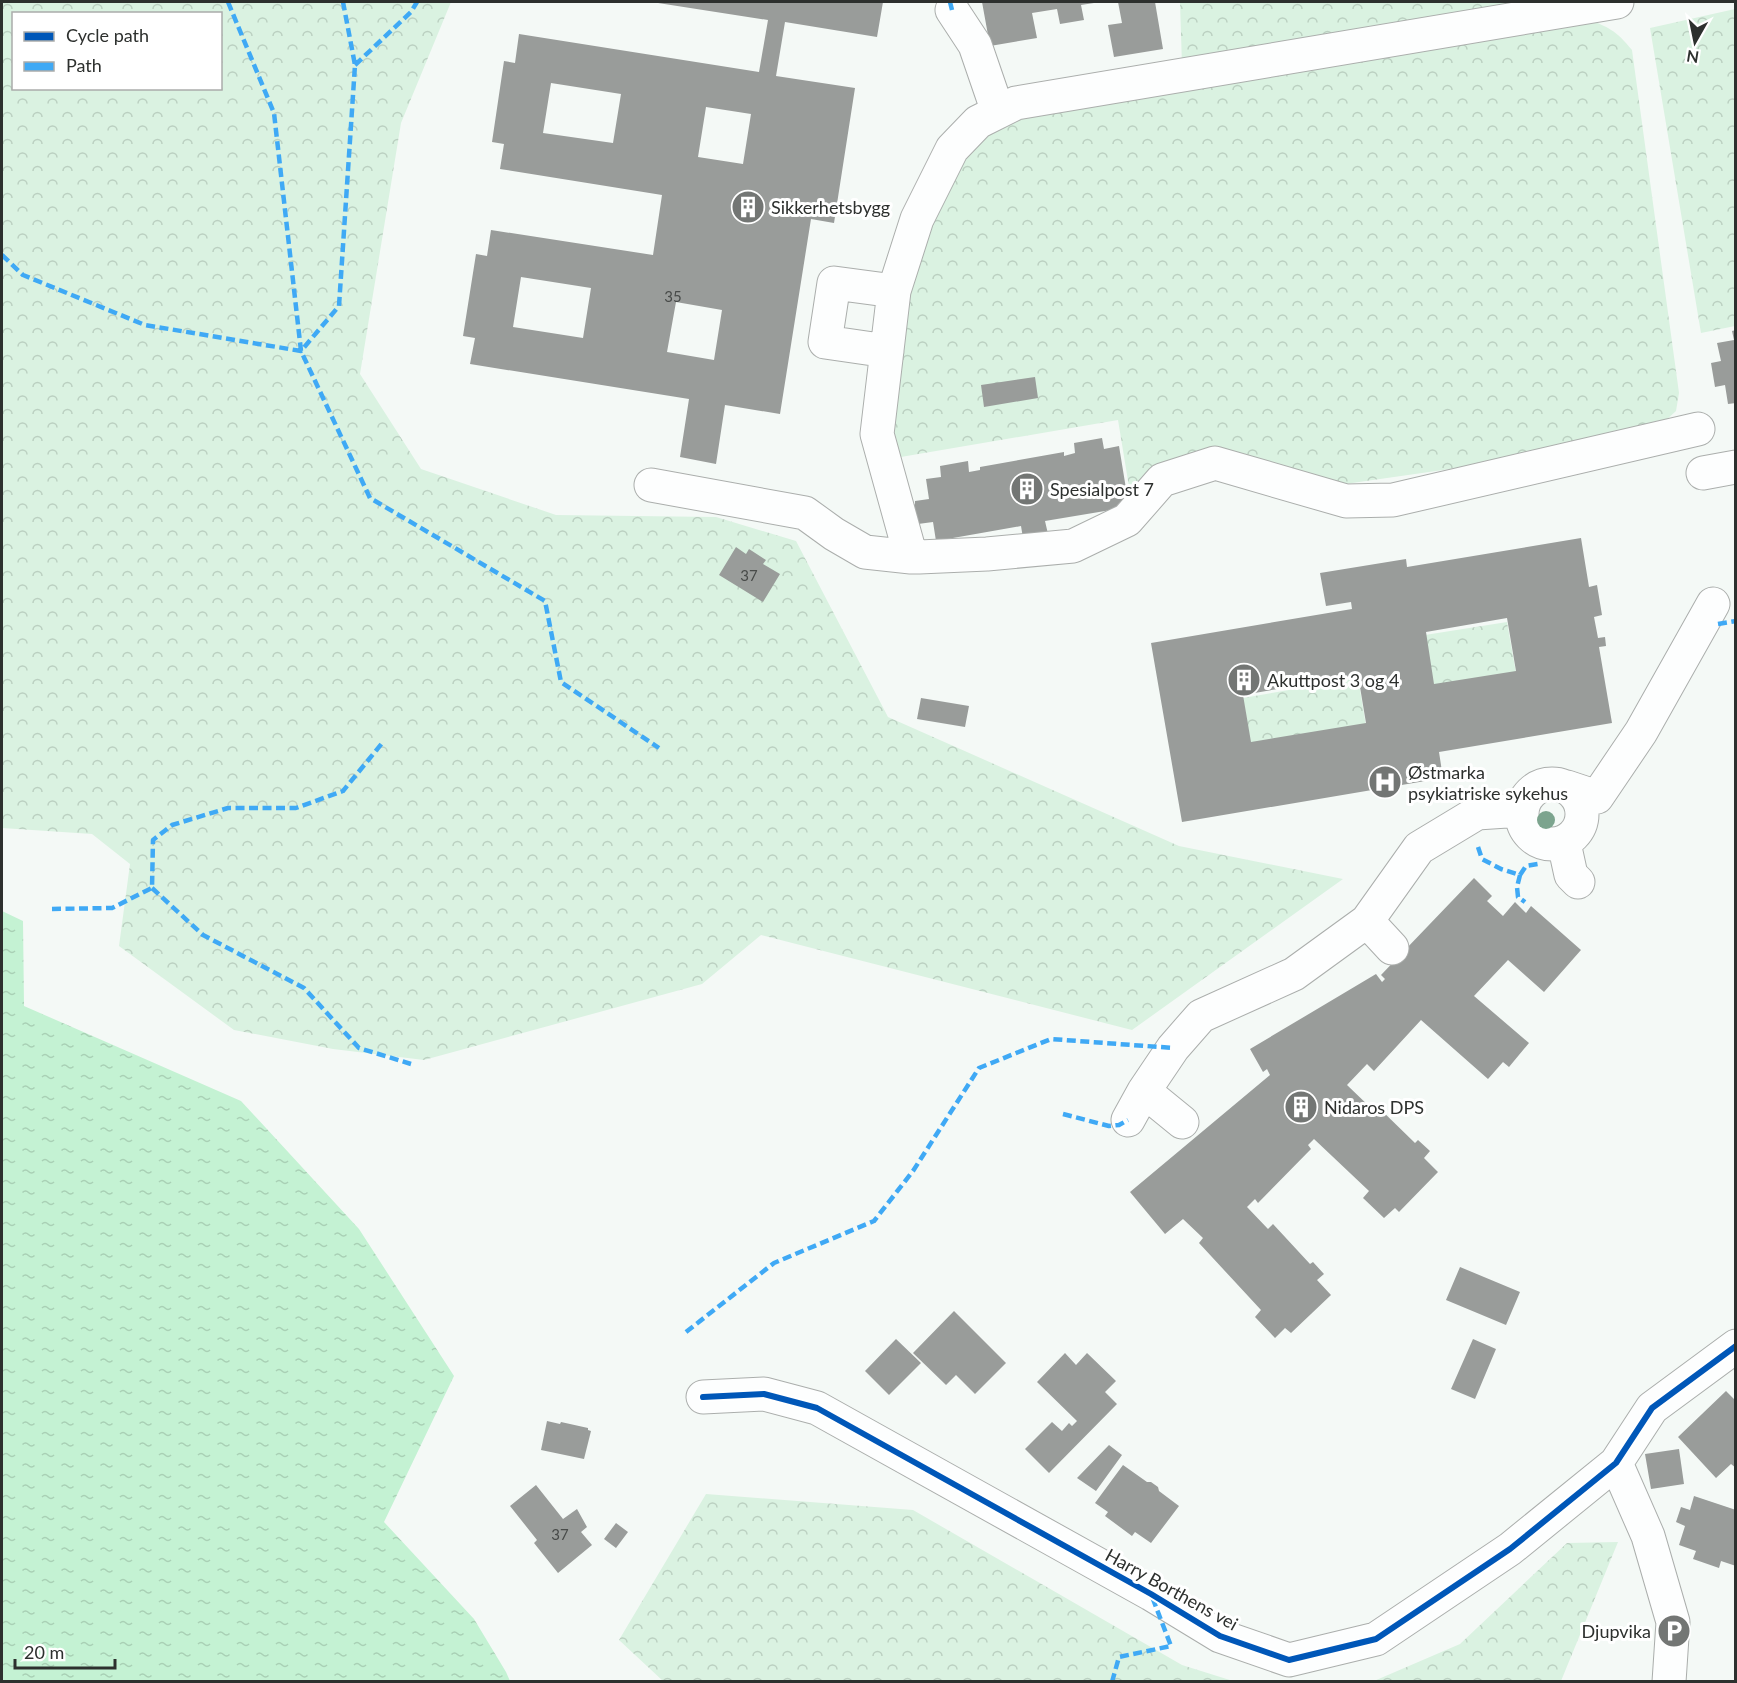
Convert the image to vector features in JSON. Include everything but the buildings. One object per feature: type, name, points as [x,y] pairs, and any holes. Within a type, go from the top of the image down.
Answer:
[{"type":"street","points":[[911,557],[877,434],[894,291],[917,219],[952,149],[978,122],[1016,103],[1617,2]]},
{"type":"street","points":[[952,10],[975,45],[998,112]]},
{"type":"street","points":[[887,351],[825,342],[834,284],[894,291]]},
{"type":"street","points":[[651,485],[805,513],[834,534],[865,552],[911,557],[987,554],[1073,546],[1128,520],[1162,480],[1215,463],[1346,501],[1392,500],[1698,429]]},
{"type":"street","points":[[1703,473],[1736,467]]},
{"type":"street","points":[[1567,788],[1580,802],[1582,821],[1578,830],[1564,843],[1547,845],[1531,837],[1522,820],[1525,800],[1538,787],[1548,784],[1557,784],[1597,797],[1641,732],[1713,604]]},
{"type":"street","points":[[1128,1120],[1144,1091],[1173,1048],[1201,1016],[1294,974],[1367,921],[1419,848],[1477,813],[1522,810]]},
{"type":"street","points":[[1564,843],[1571,875],[1578,882]]},
{"type":"street","points":[[1367,921],[1392,948]]},
{"type":"street","points":[[1144,1091],[1182,1122]]},
{"type":"street","name":"Harry Borthens vei","points":[[703,1397],[764,1394],[817,1408],[1151,1594],[1220,1636],[1289,1660],[1376,1640],[1510,1549],[1616,1463],[1652,1408],[1736,1346]]},
{"type":"street","points":[[1616,1463],[1648,1536],[1673,1622],[1669,1682]]},
{"type":"green space","points":[[2,2],[451,2],[401,123],[360,374],[421,469],[556,515],[716,517],[796,541],[888,717],[1179,846],[1343,879],[1132,1030],[761,935],[702,984],[424,1060],[333,1049],[234,1030],[119,946],[130,864],[92,834],[2,828]]},
{"type":"green space","points":[[1180,2],[1539,2],[1182,66]]},
{"type":"green space","points":[[1735,9],[1735,326],[1701,333],[1650,28]]},
{"type":"green space","points":[[1585,18],[1611,30],[1632,50],[1679,393],[1676,411],[1664,422],[1506,461],[1338,485],[1210,450],[1131,499],[1118,420],[895,458],[887,416],[909,278],[964,150],[998,123]]},
{"type":"green space","points":[[1507,622],[1516,673],[1434,687],[1425,635]]},
{"type":"green space","points":[[1358,678],[1366,726],[1251,745],[1243,698]]},
{"type":"green space","points":[[706,1494],[913,1510],[1182,1665],[1233,1681],[663,1681],[619,1640]]},
{"type":"green space","points":[[1618,1542],[1561,1681],[1374,1681],[1460,1644],[1567,1543]]},
{"type":"water","points":[[2,911],[23,921],[24,1006],[241,1101],[359,1229],[454,1376],[384,1522],[474,1619],[510,1681],[2,1681]]},
{"type":"marked path","points":[[228,2],[274,113],[301,351],[370,498],[545,601],[561,682],[659,748]]},
{"type":"marked path","points":[[2,255],[23,275],[145,325],[301,351],[339,306],[355,65],[343,2]]},
{"type":"marked path","points":[[355,65],[411,12],[417,2]]},
{"type":"marked path","points":[[950,2],[952,10]]},
{"type":"marked path","points":[[1718,624],[1736,621]]},
{"type":"marked path","points":[[52,909],[112,908],[152,888],[153,840],[172,825],[228,808],[296,808],[343,791],[383,742]]},
{"type":"marked path","points":[[1478,847],[1482,859],[1501,869],[1520,875],[1517,887],[1518,897],[1525,902]]},
{"type":"marked path","points":[[1520,875],[1526,866],[1538,864]]},
{"type":"marked path","points":[[152,888],[203,935],[304,988],[359,1048],[411,1064]]},
{"type":"marked path","points":[[686,1332],[774,1263],[874,1221],[913,1171],[979,1068],[1051,1039],[1173,1048]]},
{"type":"marked path","points":[[1063,1114],[1109,1126],[1119,1125],[1128,1120]]},
{"type":"marked path","points":[[1112,1682],[1119,1657],[1171,1646],[1151,1594]]},
{"type":"cycle path","points":[[703,1397],[764,1394],[817,1408],[1151,1594],[1220,1636],[1289,1660],[1376,1639],[1510,1549],[1616,1463],[1652,1408],[1736,1346]]},
{"type":"place","name":"Sikkerhetsbygg","points":[[748,207]]},
{"type":"place","name":"Spesialpost 7","points":[[1027,489]]},
{"type":"place","name":"Akuttpost 3 og 4","points":[[1244,680]]},
{"type":"place","name":"Østmarka psykiatriske sykehus","points":[[1385,782]]},
{"type":"place","name":"Nidaros DPS","points":[[1301,1107]]},
{"type":"place","name":"Djupvika","points":[[1674,1631]]}]
